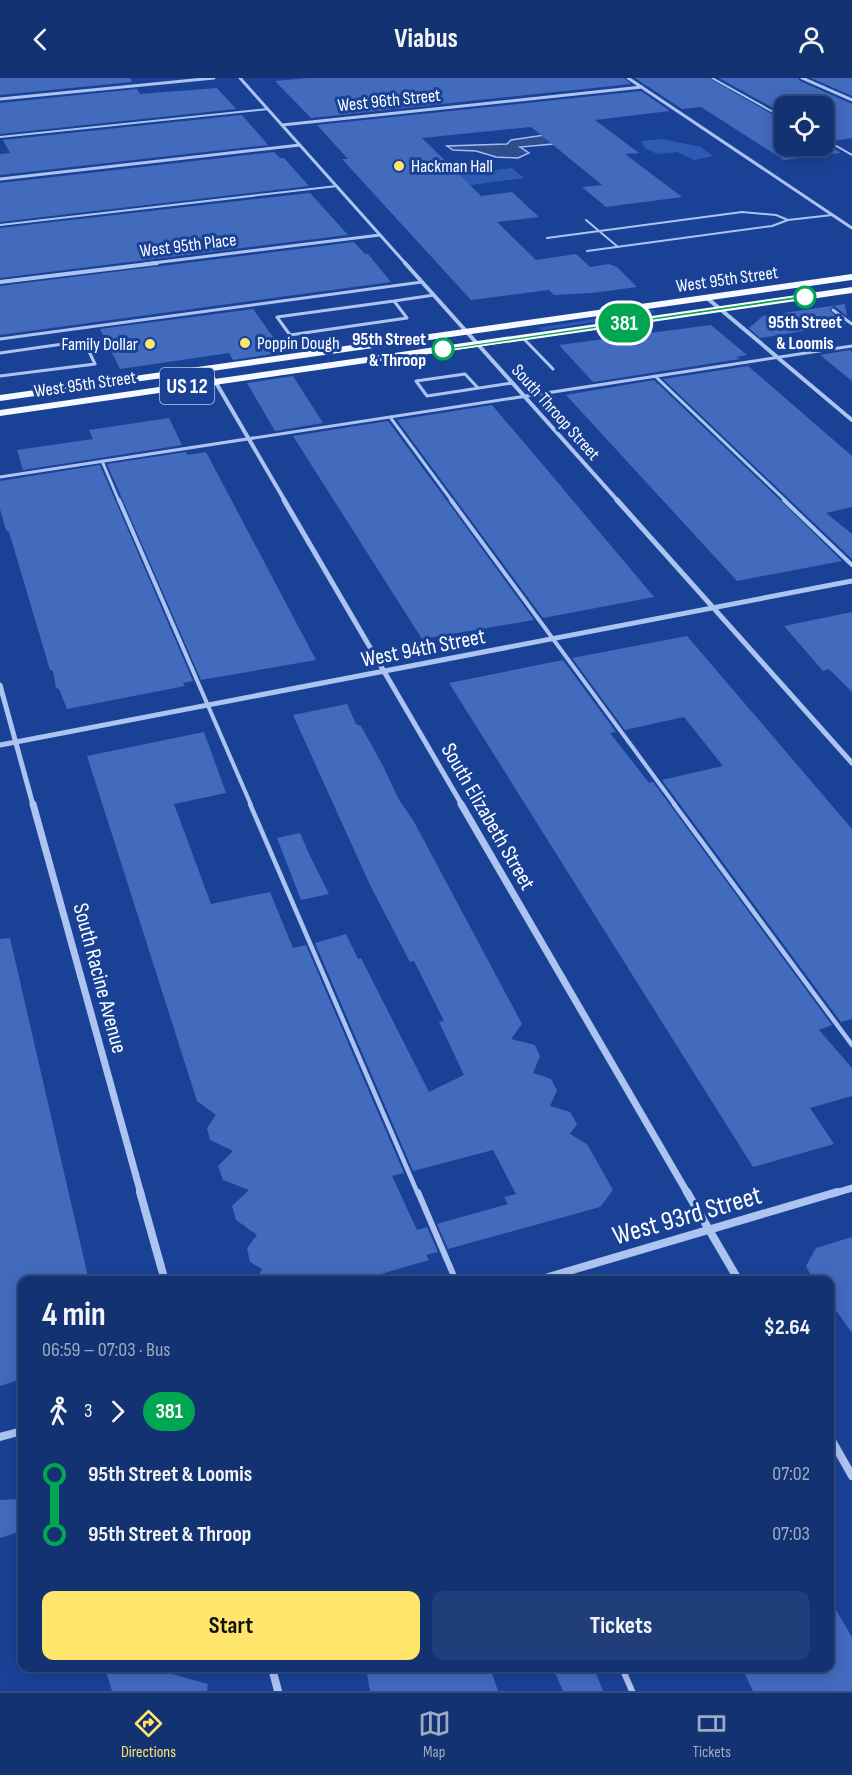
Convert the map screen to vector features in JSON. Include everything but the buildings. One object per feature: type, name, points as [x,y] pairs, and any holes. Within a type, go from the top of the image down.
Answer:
[{"type":"main road","name":"West 95th Street","points":[[0,398],[852,277]]},
{"type":"main road","name":"West 95th Street","points":[[0,413],[852,290]]},
{"type":"street","points":[[0,99],[214,78]]},
{"type":"street","name":"South Throop Street","points":[[240,78],[852,763]]},
{"type":"street","points":[[628,78],[852,228]]},
{"type":"street","points":[[802,78],[852,100]]},
{"type":"street","name":"West 96th Street","points":[[282,125],[642,87]]},
{"type":"street","points":[[0,178],[300,145]]},
{"type":"street","name":"West 95th Place","points":[[0,282],[380,235]]},
{"type":"street","points":[[707,298],[852,420]]},
{"type":"street","name":"South Elizabeth Street","points":[[208,369],[736,1276]]},
{"type":"street","name":"West 94th Street","points":[[0,745],[852,581]]},
{"type":"street","name":"South Racine Avenue","points":[[0,685],[164,1276]]},
{"type":"street","name":"West 93rd Street","points":[[552,1276],[852,1188]]},
{"type":"street","points":[[0,1437],[18,1432]]},
{"type":"street","points":[[834,1444],[852,1476]]},
{"type":"street","points":[[273,1672],[278,1691]]},
{"type":"lane","points":[[712,78],[774,112]]},
{"type":"lane","points":[[0,137],[268,109]]},
{"type":"lane","points":[[834,144],[852,154]]},
{"type":"lane","points":[[0,225],[337,186]]},
{"type":"lane","points":[[547,238],[742,212],[776,215],[788,220]]},
{"type":"lane","points":[[587,251],[772,226],[788,220],[832,215]]},
{"type":"lane","points":[[586,220],[618,247]]},
{"type":"lane","points":[[0,339],[423,282]]},
{"type":"lane","points":[[393,300],[407,318],[290,334],[278,316],[393,300],[434,295]]},
{"type":"lane","points":[[833,310],[852,324]]},
{"type":"lane","points":[[522,338],[553,369]]},
{"type":"lane","points":[[0,353],[84,341],[94,364],[0,376]]},
{"type":"lane","points":[[0,477],[852,346]]},
{"type":"lane","points":[[478,388],[465,374],[416,381],[427,396],[512,383]]},
{"type":"lane","points":[[655,376],[852,565]]},
{"type":"lane","points":[[390,417],[852,1045]]},
{"type":"lane","points":[[102,461],[454,1276]]},
{"type":"lane","points":[[624,1672],[632,1691]]},
{"type":"shaded area","points":[[558,133],[564,143],[520,147],[529,153],[518,158],[496,157],[476,151],[453,150],[447,146],[507,144],[511,140]]},
{"type":"shaded area","points":[[662,139],[701,147],[713,156],[694,160],[677,152],[657,154],[645,148],[641,141]]},
{"type":"shaded area","points":[[512,168],[524,178],[449,188],[438,177]]},
{"type":"shaded area","points":[[651,310],[656,312],[543,330],[538,328]]},
{"type":"bus line","name":"381","points":[[443,349],[805,297]]},
{"type":"place","name":"Hackman Hall","points":[[399,166]]},
{"type":"place","name":"95th Street & Loomis","points":[[805,297]]},
{"type":"place","name":"Poppin Dough","points":[[245,343]]},
{"type":"place","name":"Family Dollar","points":[[150,344]]},
{"type":"place","name":"95th Street & Throop","points":[[443,349]]}]
